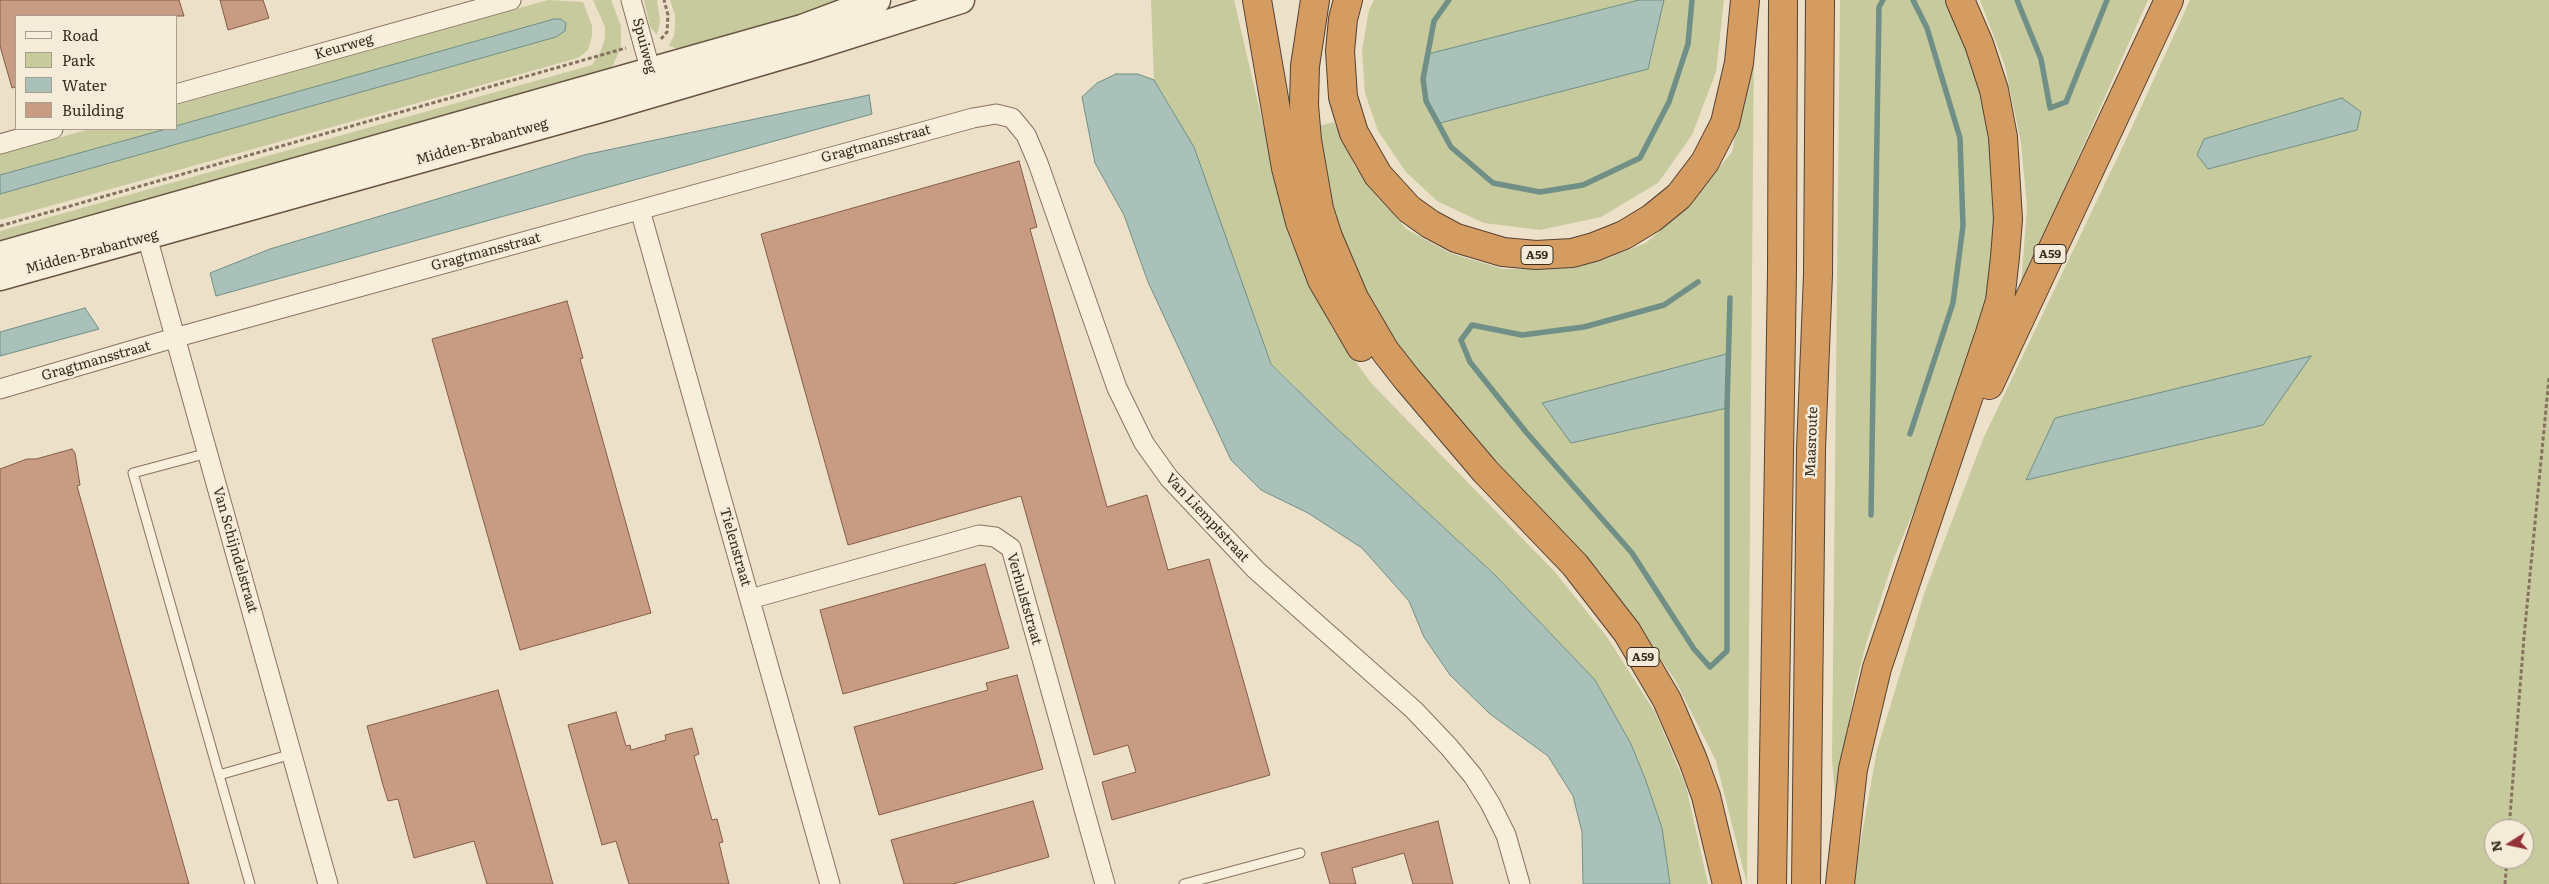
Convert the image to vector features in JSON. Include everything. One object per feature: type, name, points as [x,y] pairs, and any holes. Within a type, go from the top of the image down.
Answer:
[{"type":"highway","name":"A59","points":[[1257,0],[1286,168],[1303,231],[1322,280],[1353,336],[1394,389],[1435,431],[1485,472]]},
{"type":"highway","name":"A59","points":[[1315,0],[1305,66],[1304,105],[1312,176],[1328,237],[1354,298],[1385,351],[1485,472],[1575,565],[1627,632],[1654,675],[1680,728],[1693,760],[1706,796],[1727,884]]},
{"type":"highway","name":"A59","points":[[1348,0],[1343,19],[1340,51],[1343,97],[1354,132],[1378,175],[1410,209],[1430,224],[1456,238],[1503,252],[1536,255],[1572,252],[1594,247],[1624,235],[1652,218],[1679,196],[1705,162],[1725,123],[1739,63],[1745,0]]},
{"type":"highway","points":[[1772,884],[1782,271],[1783,0]]},
{"type":"highway","name":"Maasroute","points":[[1806,884],[1811,449],[1818,275],[1820,0]]},
{"type":"highway","name":"A59","points":[[1840,884],[1853,769],[1877,668],[2000,301],[2008,219],[2003,137],[1994,90],[1979,44],[1960,0]]},
{"type":"highway","name":"A59","points":[[1930,508],[2169,0]]},
{"type":"street","name":"Keurweg","points":[[178,93],[511,0]]},
{"type":"street","name":"Spuiweg","points":[[631,0],[653,81]]},
{"type":"street","name":"Midden-Brabantweg","points":[[0,277],[144,226],[653,81],[877,0]]},
{"type":"street","name":"Midden-Brabantweg","points":[[653,81],[809,48],[961,0]]},
{"type":"street","name":"Van Liemptstraat","points":[[973,118],[996,114],[1012,118],[1026,135],[1117,388],[1144,443],[1169,478],[1256,570],[1414,710],[1449,747],[1473,776],[1490,802],[1506,835],[1520,884]]},
{"type":"street","name":"Gragtmansstraat","points":[[0,389],[174,338],[973,118]]},
{"type":"street","points":[[0,144],[49,130]]},
{"type":"street","name":"Tielenstraat","points":[[640,210],[830,884]]},
{"type":"street","name":"Midden-Brabantweg","points":[[0,255],[144,226]]},
{"type":"street","name":"Van Schijndelstraat","points":[[144,226],[328,884]]},
{"type":"street","name":"Verhulststraat","points":[[750,599],[979,535],[995,537],[1011,548],[1104,884]]},
{"type":"lane","points":[[208,453],[132,474],[250,884]]},
{"type":"lane","points":[[220,775],[292,754]]},
{"type":"lane","points":[[1184,884],[1300,853]]},
{"type":"path","points":[[0,226],[662,39],[667,32],[668,15],[664,0]]},
{"type":"path","points":[[2510,819],[2524,637],[2549,378]]},
{"type":"path","points":[[2505,884],[2506,869]]},
{"type":"green space","points":[[548,0],[583,2],[592,26],[592,36],[588,50],[578,58],[0,220],[0,194],[556,37],[561,19],[178,125],[178,104]]},
{"type":"green space","points":[[593,0],[611,0],[621,26],[621,47],[613,65],[601,77],[0,249],[0,231],[592,65],[601,51],[605,38],[605,27]]},
{"type":"green space","points":[[644,0],[657,0],[660,21],[657,35],[650,27]]},
{"type":"green space","points":[[670,0],[852,0],[692,53],[669,46],[674,35],[675,26],[675,15]]},
{"type":"green space","points":[[1151,0],[1234,0],[1290,240],[1333,330],[1371,383],[1555,572],[1607,637],[1655,712],[1686,786],[1708,884],[1670,884],[1662,828],[1646,781],[1631,744],[1595,680],[1494,574],[1330,422],[1271,363],[1233,260],[1172,109],[1154,80]]},
{"type":"green space","points":[[1374,0],[1724,0],[1716,72],[1692,135],[1658,183],[1601,217],[1540,230],[1484,223],[1437,201],[1406,172],[1378,131],[1365,93],[1362,50],[1369,10]]},
{"type":"green space","points":[[1840,0],[1949,0],[1989,113],[1998,237],[1987,313],[1953,416],[1894,558],[1866,644],[1855,688],[1835,797],[1832,758]]},
{"type":"green space","points":[[1980,0],[2148,0],[2021,286],[2027,207],[2021,143],[2005,66]]},
{"type":"green space","points":[[2190,0],[2549,0],[2549,884],[1853,884],[1877,750],[1925,591],[1984,437],[2132,127]]},
{"type":"green space","points":[[1754,38],[1747,884],[1716,761],[1675,680],[1601,573],[1436,397],[1391,343],[1338,241],[1318,126],[1334,122],[1355,167],[1406,229],[1450,253],[1503,269],[1557,269],[1606,259],[1646,243],[1684,210],[1732,152]]},
{"type":"green space","points":[[86,130],[162,130],[0,175],[0,154]]},
{"type":"water","points":[[1639,0],[1664,0],[1648,69],[1436,124],[1426,101],[1423,79],[1428,54]]},
{"type":"water","points":[[554,19],[561,19],[566,23],[565,31],[556,37],[0,194],[0,175],[162,130],[178,130],[178,125]]},
{"type":"water","points":[[1116,74],[1138,74],[1154,80],[1194,147],[1271,364],[1330,422],[1494,574],[1595,680],[1631,744],[1646,781],[1662,828],[1670,884],[1583,884],[1582,832],[1573,796],[1548,756],[1490,714],[1450,675],[1424,637],[1409,601],[1362,548],[1308,513],[1261,490],[1231,460],[1148,282],[1124,215],[1095,163],[1082,97],[1097,83]]},
{"type":"water","points":[[869,95],[872,114],[216,296],[210,273],[270,249],[584,155]]},
{"type":"water","points":[[2342,98],[2361,112],[2357,130],[2208,169],[2197,155],[2204,139]]},
{"type":"water","points":[[85,308],[99,329],[0,356],[0,332]]},
{"type":"water","points":[[1730,353],[1727,408],[1571,443],[1542,403]]},
{"type":"water","points":[[2311,356],[2263,425],[2026,480],[2055,418]]},
{"type":"building","points":[[0,0],[179,0],[184,16],[15,15],[15,87],[12,88],[0,46]]},
{"type":"building","points":[[220,0],[263,0],[269,18],[228,30]]},
{"type":"building","points":[[1019,161],[1037,227],[1030,229],[1107,507],[1147,495],[1168,570],[1209,559],[1270,775],[1112,820],[1102,782],[1136,772],[1128,745],[1094,755],[1021,496],[848,545],[761,234]]},
{"type":"building","points":[[567,301],[583,358],[580,359],[651,613],[520,650],[432,339]]},
{"type":"building","points":[[72,449],[75,453],[80,485],[77,486],[189,884],[0,884],[0,469],[27,459],[36,459]]},
{"type":"building","points":[[985,564],[1009,648],[843,694],[820,610]]},
{"type":"building","points":[[1017,675],[1043,769],[879,815],[854,727],[988,690],[986,683]]},
{"type":"building","points":[[498,690],[553,884],[487,884],[474,841],[414,858],[398,799],[388,801],[383,785],[367,726]]},
{"type":"building","points":[[616,712],[626,746],[630,745],[631,750],[666,740],[665,735],[692,728],[699,754],[694,756],[712,820],[717,819],[723,842],[719,843],[729,884],[629,884],[616,841],[602,845],[568,725]]},
{"type":"building","points":[[1033,801],[1049,857],[953,884],[904,884],[891,840]]},
{"type":"building","points":[[1438,821],[1453,884],[1413,884],[1404,853],[1352,868],[1356,884],[1330,884],[1321,853]]},
{"type":"waterway","points":[[1449,0],[1434,21],[1423,79],[1426,101],[1451,147],[1493,183],[1540,192],[1583,185],[1640,158],[1669,102],[1688,44],[1692,0]]},
{"type":"waterway","points":[[1871,515],[1879,7],[1883,0]]},
{"type":"waterway","points":[[1910,434],[1953,303],[1963,226],[1960,138],[1927,28],[1913,0]]},
{"type":"waterway","points":[[2017,0],[2041,59],[2050,108],[2066,102],[2107,0]]},
{"type":"waterway","points":[[1698,282],[1664,305],[1584,327],[1522,335],[1472,325],[1461,340],[1470,362],[1526,432],[1632,553],[1694,649],[1710,667],[1727,651],[1727,408],[1730,298]]}]
